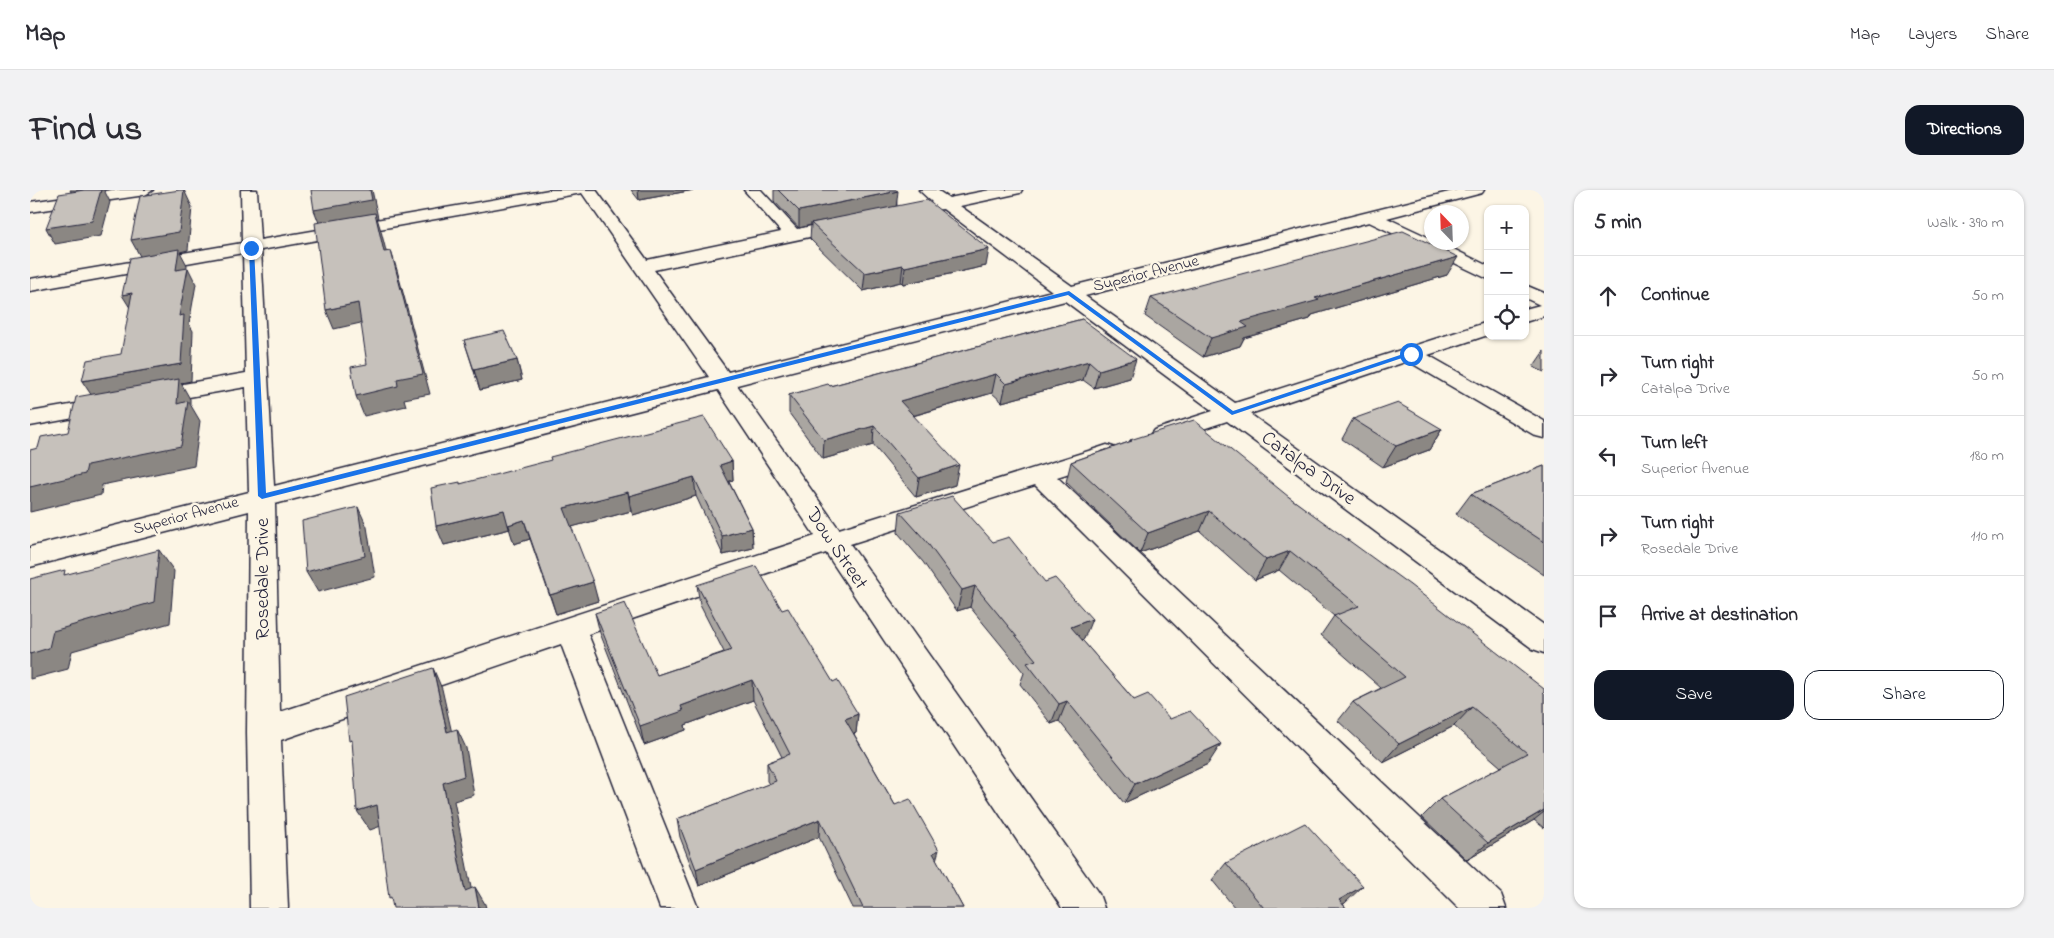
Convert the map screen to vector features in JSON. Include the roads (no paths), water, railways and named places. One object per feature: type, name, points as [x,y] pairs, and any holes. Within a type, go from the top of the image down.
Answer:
[{"type":"street","points":[[30,207],[145,190]]},
{"type":"street","name":"Rosedale Drive","points":[[250,190],[262,496],[264,732],[269,908]]},
{"type":"street","points":[[30,285],[577,190]]},
{"type":"street","name":"Dow Street","points":[[588,190],[722,380],[830,541],[1085,908]]},
{"type":"street","points":[[752,190],[793,235]]},
{"type":"street","points":[[930,201],[1014,190]]},
{"type":"street","name":"Superior Avenue","points":[[30,557],[262,496],[1476,190]]},
{"type":"street","points":[[1402,193],[1424,203]]},
{"type":"street","name":"Catalpa Drive","points":[[930,201],[1069,293],[1544,641]]},
{"type":"street","points":[[1372,217],[1484,271]]},
{"type":"street","points":[[642,267],[860,221]]},
{"type":"street","points":[[1529,293],[1544,300]]},
{"type":"street","points":[[1529,315],[1544,310]]},
{"type":"street","points":[[264,732],[830,541],[1232,413],[1484,329]]},
{"type":"street","points":[[1411,354],[1544,431]]},
{"type":"street","points":[[30,419],[257,378]]},
{"type":"street","points":[[1039,474],[1487,908]]},
{"type":"street","points":[[571,628],[679,908]]}]
